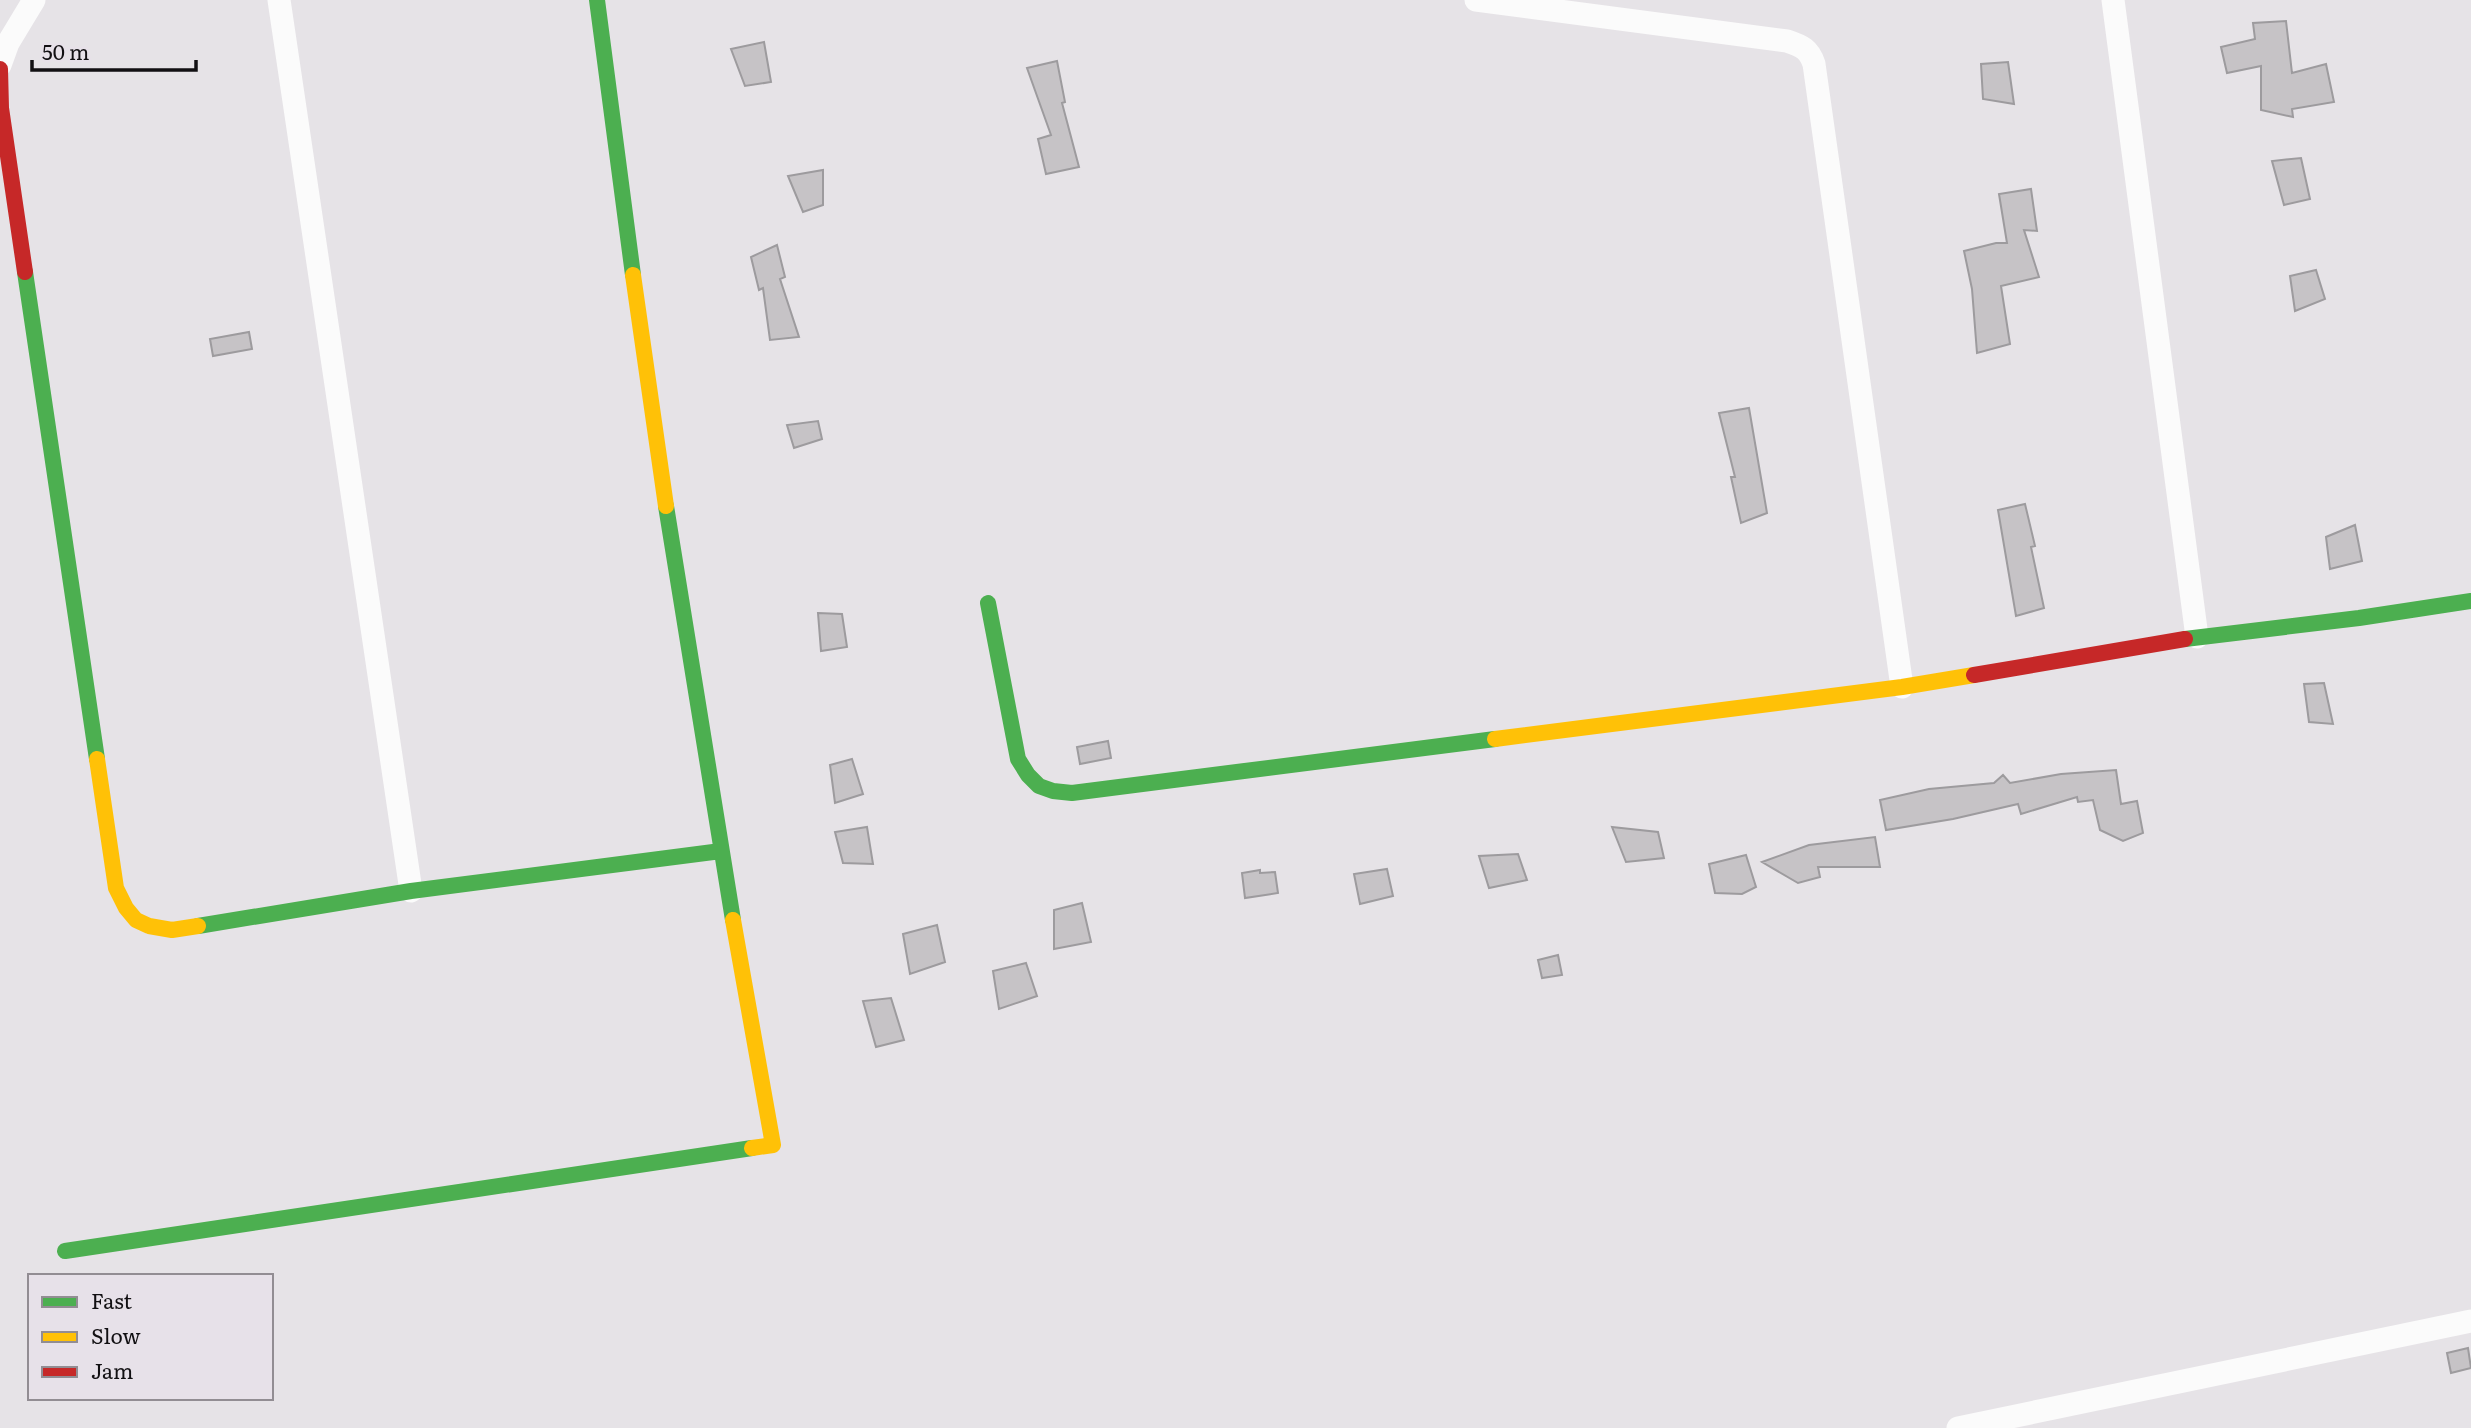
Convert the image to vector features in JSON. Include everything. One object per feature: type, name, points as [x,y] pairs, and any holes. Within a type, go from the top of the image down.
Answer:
[{"type":"street","points":[[34,0],[8,43],[0,67],[3,122],[116,888],[128,914],[145,927],[172,930],[411,891],[721,851]]},
{"type":"street","points":[[279,0],[411,891]]},
{"type":"street","points":[[65,1251],[772,1145],[660,478],[597,0]]},
{"type":"street","points":[[1476,0],[1787,41],[1803,46],[1811,53],[1902,687]]},
{"type":"street","points":[[2113,0],[2197,637]]},
{"type":"street","points":[[988,603],[1018,759],[1030,781],[1052,793],[1072,793],[1902,687],[2197,637],[2359,618],[2471,601]]},
{"type":"street","points":[[1958,1428],[2471,1321]]},
{"type":"building","points":[[2286,21],[2292,73],[2326,64],[2334,102],[2292,109],[2293,117],[2261,110],[2261,66],[2227,73],[2221,47],[2255,39],[2253,23]]},
{"type":"building","points":[[764,42],[771,82],[745,86],[731,49]]},
{"type":"building","points":[[1057,61],[1065,102],[1062,103],[1079,167],[1046,174],[1038,139],[1051,135],[1027,68]]},
{"type":"building","points":[[2008,62],[2014,104],[1983,99],[1981,64]]},
{"type":"building","points":[[2301,158],[2310,199],[2284,205],[2272,161]]},
{"type":"building","points":[[823,170],[823,205],[803,212],[788,176]]},
{"type":"building","points":[[2031,189],[2037,231],[2024,230],[2039,277],[2001,286],[2010,344],[1977,353],[1972,289],[1964,251],[2007,243],[1999,194]]},
{"type":"building","points":[[777,245],[785,277],[780,279],[799,337],[770,340],[763,288],[759,290],[751,257]]},
{"type":"building","points":[[2316,270],[2325,299],[2295,311],[2290,276]]},
{"type":"building","points":[[249,332],[252,349],[213,356],[210,339]]},
{"type":"building","points":[[1749,408],[1767,513],[1741,523],[1731,477],[1735,477],[1719,413]]},
{"type":"building","points":[[818,421],[822,439],[794,448],[787,425]]},
{"type":"building","points":[[2025,504],[2035,546],[2031,547],[2044,608],[2016,616],[1998,510]]},
{"type":"building","points":[[2355,525],[2362,561],[2330,569],[2326,537]]},
{"type":"building","points":[[818,613],[842,614],[847,647],[821,651]]},
{"type":"building","points":[[2324,683],[2333,724],[2309,722],[2304,684]]},
{"type":"building","points":[[1108,741],[1111,758],[1080,764],[1077,747]]},
{"type":"building","points":[[852,759],[863,794],[835,803],[830,765]]},
{"type":"building","points":[[2116,770],[2121,804],[2137,801],[2143,833],[2123,841],[2100,830],[2093,800],[2078,802],[2077,797],[2021,814],[2018,804],[1953,819],[1886,830],[1880,800],[1929,789],[1994,783],[2003,775],[2010,783],[2061,774]]},
{"type":"building","points":[[867,827],[873,864],[843,863],[835,832]]},
{"type":"building","points":[[1612,827],[1658,832],[1664,858],[1626,862]]},
{"type":"building","points":[[1875,837],[1880,867],[1818,867],[1820,877],[1798,883],[1762,862],[1809,845]]},
{"type":"building","points":[[1518,854],[1527,880],[1489,888],[1479,856]]},
{"type":"building","points":[[1746,855],[1756,887],[1742,894],[1715,893],[1709,864]]},
{"type":"building","points":[[1387,869],[1393,896],[1360,904],[1354,874]]},
{"type":"building","points":[[1260,870],[1260,873],[1275,872],[1278,893],[1245,898],[1242,873]]},
{"type":"building","points":[[1082,903],[1091,942],[1054,949],[1054,910]]},
{"type":"building","points":[[937,925],[945,962],[910,974],[903,934]]},
{"type":"building","points":[[1558,955],[1562,975],[1542,978],[1538,960]]},
{"type":"building","points":[[1026,963],[1037,996],[999,1009],[993,971]]},
{"type":"building","points":[[891,998],[904,1040],[876,1047],[863,1001]]},
{"type":"building","points":[[2468,1348],[2471,1368],[2451,1373],[2447,1353]]},
{"type":"traffic: fast","points":[[597,0],[633,275]]},
{"type":"traffic: fast","points":[[25,272],[97,759]]},
{"type":"traffic: fast","points":[[666,506],[733,920]]},
{"type":"traffic: fast","points":[[2185,639],[2359,618],[2471,601]]},
{"type":"traffic: fast","points":[[988,603],[1018,759],[1039,786],[1053,791],[1072,793],[1495,739]]},
{"type":"traffic: fast","points":[[198,926],[411,891],[721,851]]},
{"type":"traffic: fast","points":[[65,1251],[752,1148]]},
{"type":"traffic: slow","points":[[633,275],[666,506]]},
{"type":"traffic: slow","points":[[1495,739],[1902,687],[1974,675]]},
{"type":"traffic: slow","points":[[97,759],[116,888],[126,908],[136,920],[149,926],[172,930],[198,926]]},
{"type":"traffic: slow","points":[[733,920],[773,1145],[752,1148]]},
{"type":"traffic: jam","points":[[0,69],[1,108],[25,272]]},
{"type":"traffic: jam","points":[[1974,675],[2185,639]]}]
